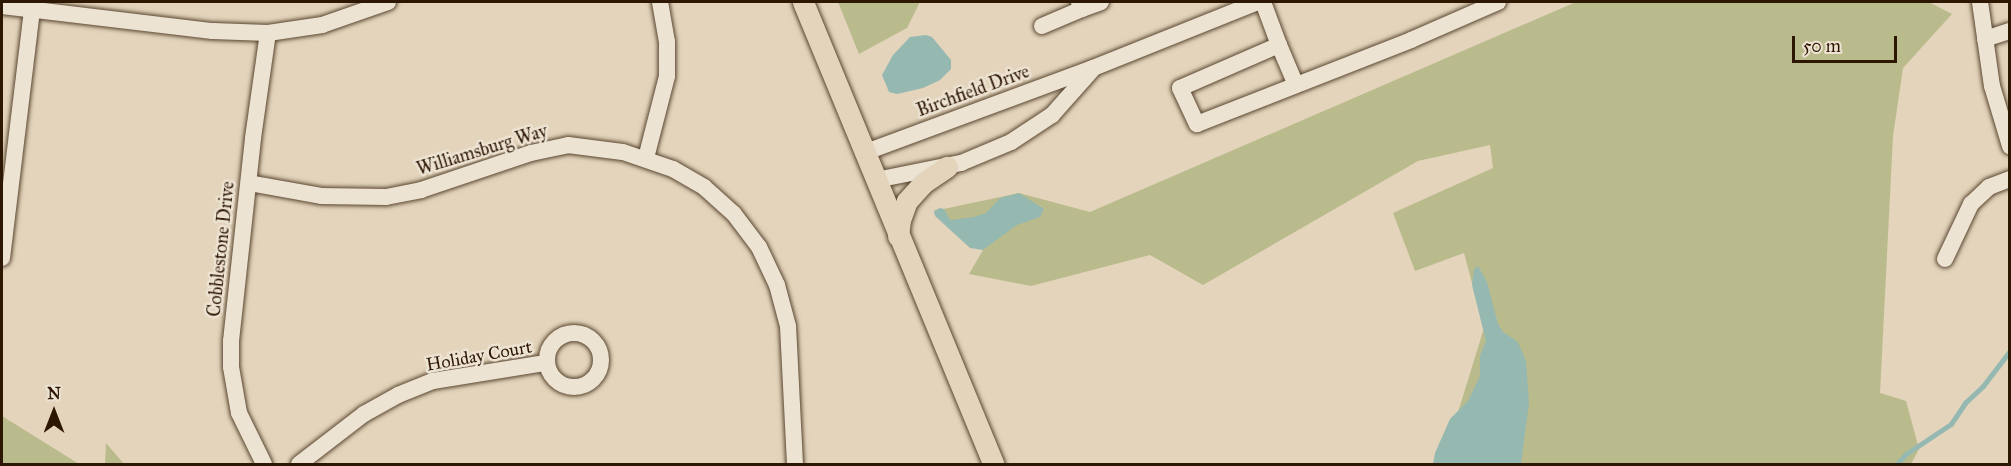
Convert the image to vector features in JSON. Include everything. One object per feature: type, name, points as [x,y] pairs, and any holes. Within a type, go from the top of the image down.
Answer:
[{"type":"main road","points":[[802,2],[866,152],[898,237],[993,465]]},
{"type":"main road","points":[[898,237],[900,220],[907,201],[923,183],[946,167]]},
{"type":"street","points":[[2,6],[213,31],[268,33],[322,25],[388,2]]},
{"type":"street","points":[[646,158],[667,76],[667,42],[660,2]]},
{"type":"street","points":[[1042,26],[1081,5],[1101,2]]},
{"type":"street","name":"Birchfield Drive","points":[[866,152],[1094,68],[1258,2]]},
{"type":"street","points":[[1263,2],[1296,85]]},
{"type":"street","points":[[1279,45],[1180,88],[1197,124],[1411,40],[1498,2]]},
{"type":"street","points":[[1980,2],[1992,86],[2010,146]]},
{"type":"street","points":[[2,258],[32,10]]},
{"type":"street","points":[[1985,39],[2010,31]]},
{"type":"street","name":"Cobblestone Drive","points":[[264,465],[239,413],[231,367],[233,317],[268,33]]},
{"type":"street","name":"Birchfield Drive","points":[[876,180],[946,167],[1011,142],[1052,115],[1094,68]]},
{"type":"street","name":"Williamsburg Way","points":[[249,183],[321,196],[386,197],[439,185],[549,147],[587,146],[646,158],[688,177],[719,200],[747,230],[769,264],[784,304],[788,326],[795,465]]},
{"type":"street","points":[[1946,259],[1971,204],[1989,188],[2010,179]]},
{"type":"street","name":"Holiday Court","points":[[299,465],[364,414],[398,395],[433,381],[546,363]]},
{"type":"green space","points":[[838,2],[920,2],[907,28],[859,54]]},
{"type":"green space","points":[[1576,2],[1929,2],[1952,14],[1903,68],[1893,136],[1880,393],[1906,401],[1919,449],[1911,464],[1442,464],[1484,328],[1464,253],[1415,271],[1393,213],[1493,168],[1490,145],[1418,161],[1203,285],[1150,255],[1031,286],[969,274],[983,250],[934,211],[1019,193],[1090,212]]},
{"type":"green space","points":[[2,416],[79,464],[2,464]]},
{"type":"green space","points":[[106,443],[124,464],[105,464]]},
{"type":"water","points":[[926,35],[932,37],[951,60],[951,69],[940,80],[923,88],[897,94],[889,92],[882,75],[893,55],[910,37]]},
{"type":"water","points":[[1019,193],[1044,209],[1040,217],[1017,225],[983,250],[970,248],[935,216],[934,211],[940,208],[944,209],[950,220],[974,217],[986,213],[1000,198]]},
{"type":"water","points":[[1478,266],[1487,282],[1498,324],[1503,332],[1518,342],[1526,361],[1529,403],[1521,464],[1433,464],[1435,453],[1450,419],[1468,401],[1480,376],[1480,356],[1486,341],[1472,285],[1474,269]]},
{"type":"waterway","points":[[1897,464],[1906,454],[1951,424],[1965,403],[1983,386],[2010,351]]}]
